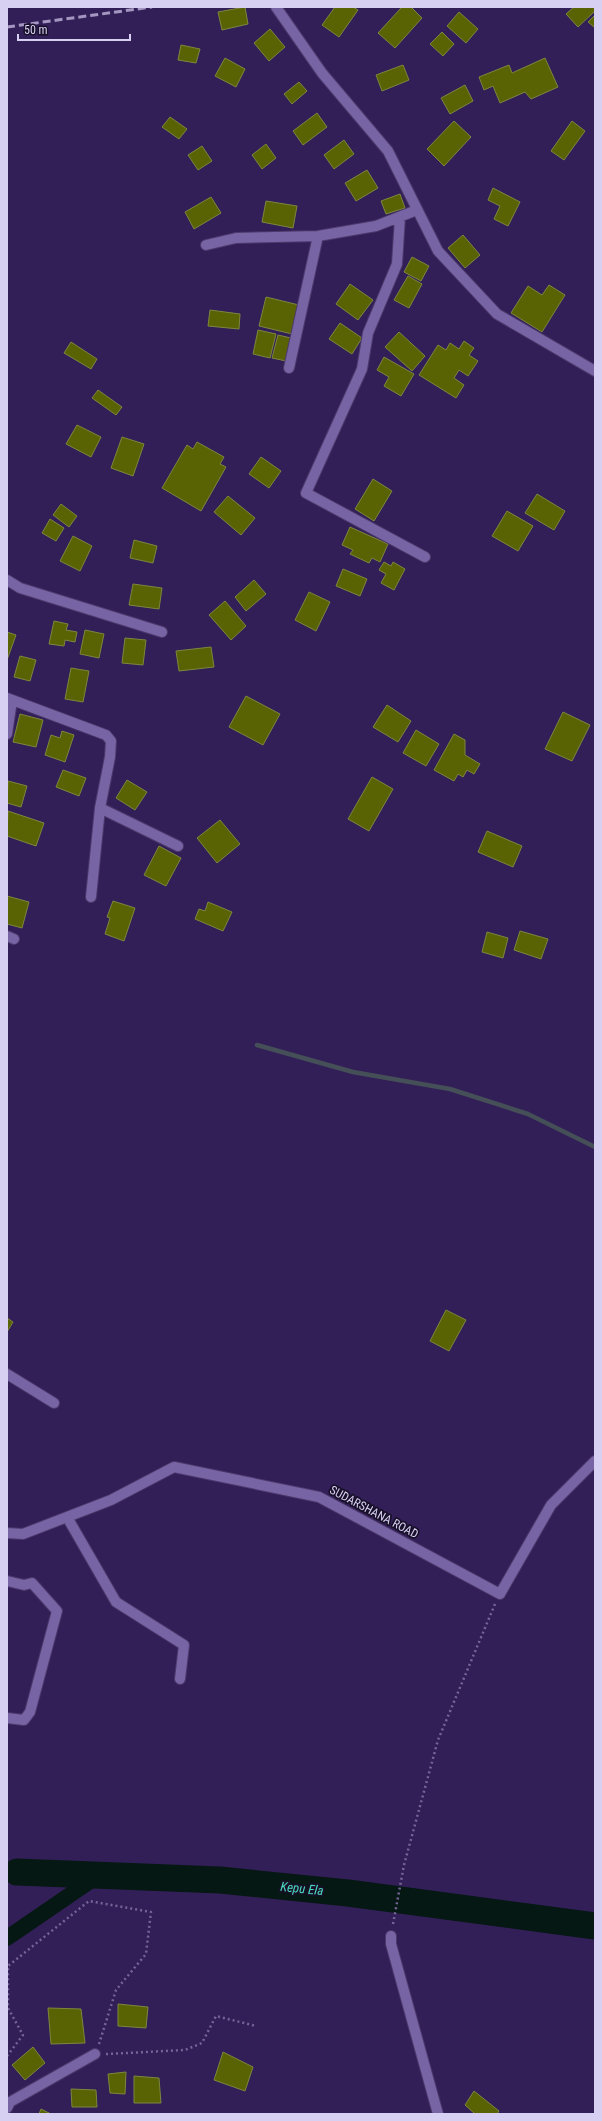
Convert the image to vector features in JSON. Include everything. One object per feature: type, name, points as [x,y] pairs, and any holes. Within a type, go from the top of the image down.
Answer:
[{"type":"street","points":[[276,8],[322,73],[388,151],[438,251],[498,314],[595,371]]},
{"type":"street","points":[[206,246],[236,238],[318,236],[376,226],[418,210]]},
{"type":"street","points":[[400,217],[397,264],[368,334],[362,369],[306,493],[426,557]]},
{"type":"street","points":[[289,368],[318,236]]},
{"type":"street","points":[[7,580],[20,588],[162,632]]},
{"type":"street","points":[[7,734],[10,699],[106,735],[111,742],[110,757],[100,808],[91,898]]},
{"type":"street","points":[[100,808],[178,846]]},
{"type":"street","points":[[7,1374],[54,1403]]},
{"type":"street","points":[[500,1594],[551,1505],[595,1461]]},
{"type":"street","name":"SUDARSHANA ROAD","points":[[7,1533],[23,1534],[111,1500],[174,1467],[319,1497],[500,1594]]},
{"type":"street","points":[[67,1517],[116,1602],[184,1645],[180,1679]]},
{"type":"street","points":[[7,1581],[24,1585],[32,1583],[57,1611],[30,1712],[24,1720],[7,1718]]},
{"type":"street","points":[[391,1936],[391,1944],[438,2114]]},
{"type":"street","points":[[7,2108],[10,2102],[95,2054]]},
{"type":"path","points":[[391,1936],[404,1865],[438,1740],[500,1594]]},
{"type":"path","points":[[7,2056],[23,2035],[8,2008],[8,1966],[89,1901],[151,1912],[146,1954],[116,1990],[95,2054],[185,2050],[202,2043],[216,2016],[256,2026]]},
{"type":"building","points":[[245,7],[248,24],[222,30],[218,12]]},
{"type":"building","points":[[335,7],[353,7],[358,10],[339,37],[322,25]]},
{"type":"building","points":[[402,7],[411,7],[422,18],[395,48],[378,33]]},
{"type":"building","points":[[574,7],[595,7],[595,11],[578,27],[566,14]]},
{"type":"building","points":[[459,12],[478,29],[466,43],[447,26]]},
{"type":"building","points":[[595,15],[595,28],[588,22]]},
{"type":"building","points":[[270,29],[285,47],[269,61],[254,43]]},
{"type":"building","points":[[442,32],[454,44],[443,56],[430,44]]},
{"type":"building","points":[[181,45],[200,49],[196,63],[178,60]]},
{"type":"building","points":[[225,58],[245,69],[236,87],[215,76]]},
{"type":"building","points":[[545,58],[558,87],[531,99],[525,92],[500,103],[493,86],[484,90],[479,77],[509,65],[512,73]]},
{"type":"building","points":[[403,65],[409,80],[382,91],[376,75]]},
{"type":"building","points":[[299,82],[307,91],[292,104],[284,94]]},
{"type":"building","points":[[465,85],[473,101],[450,114],[441,98]]},
{"type":"building","points":[[317,113],[327,127],[303,145],[293,131]]},
{"type":"building","points":[[170,117],[187,129],[179,139],[162,127]]},
{"type":"building","points":[[454,121],[471,137],[444,166],[427,149]]},
{"type":"building","points":[[572,121],[585,131],[564,160],[551,151]]},
{"type":"building","points":[[344,140],[354,154],[334,169],[324,155]]},
{"type":"building","points":[[266,144],[276,158],[262,169],[252,155]]},
{"type":"building","points":[[202,146],[212,161],[198,170],[188,155]]},
{"type":"building","points":[[367,170],[378,188],[356,201],[345,183]]},
{"type":"building","points":[[493,188],[520,202],[508,226],[494,219],[500,206],[488,200]]},
{"type":"building","points":[[400,194],[405,208],[386,214],[381,201]]},
{"type":"building","points":[[211,197],[221,213],[194,229],[185,212]]},
{"type":"building","points":[[266,201],[297,206],[293,228],[262,222]]},
{"type":"building","points":[[463,235],[480,255],[465,268],[448,248]]},
{"type":"building","points":[[412,257],[429,266],[421,281],[404,272]]},
{"type":"building","points":[[408,276],[422,284],[409,308],[394,300]]},
{"type":"building","points":[[350,284],[373,300],[358,320],[336,304]]},
{"type":"building","points":[[549,285],[565,295],[542,332],[511,313],[528,286],[542,295]]},
{"type":"building","points":[[266,297],[299,305],[292,334],[259,326]]},
{"type":"building","points":[[210,310],[240,314],[239,329],[208,326]]},
{"type":"building","points":[[340,323],[362,338],[352,354],[329,339]]},
{"type":"building","points":[[258,330],[276,334],[270,358],[253,354]]},
{"type":"building","points":[[399,332],[425,356],[412,371],[385,347]]},
{"type":"building","points":[[278,335],[291,338],[286,361],[272,358]]},
{"type":"building","points":[[464,341],[474,348],[469,355],[478,361],[468,376],[459,370],[454,378],[464,385],[456,398],[419,375],[438,345],[446,350],[450,343],[459,349]]},
{"type":"building","points":[[71,342],[97,359],[91,369],[64,353]]},
{"type":"building","points":[[384,357],[414,374],[401,396],[384,386],[389,377],[377,370]]},
{"type":"building","points":[[98,390],[122,407],[116,415],[92,398]]},
{"type":"building","points":[[77,425],[101,437],[91,457],[66,444]]},
{"type":"building","points":[[122,437],[144,444],[133,476],[111,468]]},
{"type":"building","points":[[197,442],[224,457],[220,464],[226,467],[201,511],[162,488],[187,445],[193,449]]},
{"type":"building","points":[[261,457],[281,471],[269,488],[249,474]]},
{"type":"building","points":[[373,479],[392,491],[374,521],[355,509]]},
{"type":"building","points":[[537,494],[565,511],[554,530],[525,513]]},
{"type":"building","points":[[228,496],[255,518],[241,535],[214,512]]},
{"type":"building","points":[[61,504],[77,516],[69,527],[53,515]]},
{"type":"building","points":[[507,511],[533,526],[518,551],[492,536]]},
{"type":"building","points":[[50,519],[64,528],[56,541],[42,533]]},
{"type":"building","points":[[350,527],[388,544],[380,562],[372,558],[369,563],[350,554],[353,550],[342,545]]},
{"type":"building","points":[[73,536],[92,546],[80,571],[60,561]]},
{"type":"building","points":[[134,540],[157,546],[153,563],[130,558]]},
{"type":"building","points":[[384,562],[391,566],[393,562],[405,569],[394,590],[381,583],[386,574],[379,570]]},
{"type":"building","points":[[343,569],[367,579],[360,596],[336,586]]},
{"type":"building","points":[[254,580],[266,594],[246,611],[235,597]]},
{"type":"building","points":[[133,584],[162,588],[159,609],[129,605]]},
{"type":"building","points":[[309,592],[330,602],[316,631],[295,620]]},
{"type":"building","points":[[225,601],[246,626],[231,640],[209,615]]},
{"type":"building","points":[[54,621],[68,624],[66,630],[77,632],[75,642],[65,640],[64,646],[49,644]]},
{"type":"building","points":[[85,630],[104,634],[99,658],[80,654]]},
{"type":"building","points":[[7,632],[16,635],[7,660]]},
{"type":"building","points":[[125,638],[146,640],[143,665],[122,663]]},
{"type":"building","points":[[211,647],[214,667],[179,671],[176,651]]},
{"type":"building","points":[[20,656],[36,660],[30,681],[14,677]]},
{"type":"building","points":[[71,668],[89,671],[83,702],[65,699]]},
{"type":"building","points":[[246,696],[280,714],[263,745],[229,727]]},
{"type":"building","points":[[387,705],[411,721],[398,742],[373,727]]},
{"type":"building","points":[[563,712],[590,725],[572,761],[545,749]]},
{"type":"building","points":[[20,714],[43,720],[36,747],[13,742]]},
{"type":"building","points":[[416,730],[439,744],[426,766],[403,753]]},
{"type":"building","points":[[62,731],[74,735],[65,762],[45,755],[51,735],[60,738]]},
{"type":"building","points":[[454,734],[465,740],[465,755],[480,764],[474,774],[467,770],[463,777],[458,774],[454,781],[434,770]]},
{"type":"building","points":[[63,770],[86,778],[79,796],[56,787]]},
{"type":"building","points":[[372,777],[393,789],[369,831],[348,819]]},
{"type":"building","points":[[127,780],[147,792],[135,810],[116,798]]},
{"type":"building","points":[[8,781],[27,786],[21,807],[7,803]]},
{"type":"building","points":[[8,811],[44,823],[36,846],[7,836]]},
{"type":"building","points":[[220,820],[240,844],[217,863],[197,838]]},
{"type":"building","points":[[487,831],[522,846],[513,867],[478,852]]},
{"type":"building","points":[[159,846],[181,858],[166,886],[144,875]]},
{"type":"building","points":[[7,896],[29,902],[22,928],[7,924]]},
{"type":"building","points":[[113,901],[135,908],[124,941],[105,934],[110,918],[107,917]]},
{"type":"building","points":[[208,902],[232,912],[223,931],[195,919],[199,909],[205,911]]},
{"type":"building","points":[[520,931],[548,939],[541,959],[514,950]]},
{"type":"building","points":[[487,932],[508,938],[503,958],[482,952]]},
{"type":"building","points":[[446,1310],[466,1320],[449,1351],[430,1341]]},
{"type":"building","points":[[7,1318],[13,1322],[7,1332]]},
{"type":"building","points":[[118,2004],[148,2007],[146,2028],[118,2026]]},
{"type":"building","points":[[48,2008],[81,2009],[85,2043],[51,2044]]},
{"type":"building","points":[[33,2047],[45,2063],[25,2080],[12,2065]]},
{"type":"building","points":[[223,2052],[253,2067],[245,2091],[214,2080]]},
{"type":"building","points":[[126,2072],[125,2094],[110,2093],[108,2074]]},
{"type":"building","points":[[134,2076],[159,2078],[161,2103],[134,2103]]},
{"type":"building","points":[[71,2089],[96,2090],[97,2107],[72,2107]]},
{"type":"building","points":[[474,2091],[499,2111],[497,2114],[475,2114],[465,2105]]},
{"type":"building","points":[[41,2109],[51,2114],[39,2114]]},
{"type":"waterway","points":[[257,1045],[353,1072],[450,1089],[528,1114],[595,1147]]},
{"type":"waterway","name":"Kepu Ela","points":[[7,1871],[17,1872]]},
{"type":"waterway","name":"Kepu Ela","points":[[17,1872],[220,1880],[348,1893],[595,1926]]},
{"type":"waterway","points":[[7,1938],[99,1875]]},
{"type":"railway","points":[[7,27],[152,7]]}]
